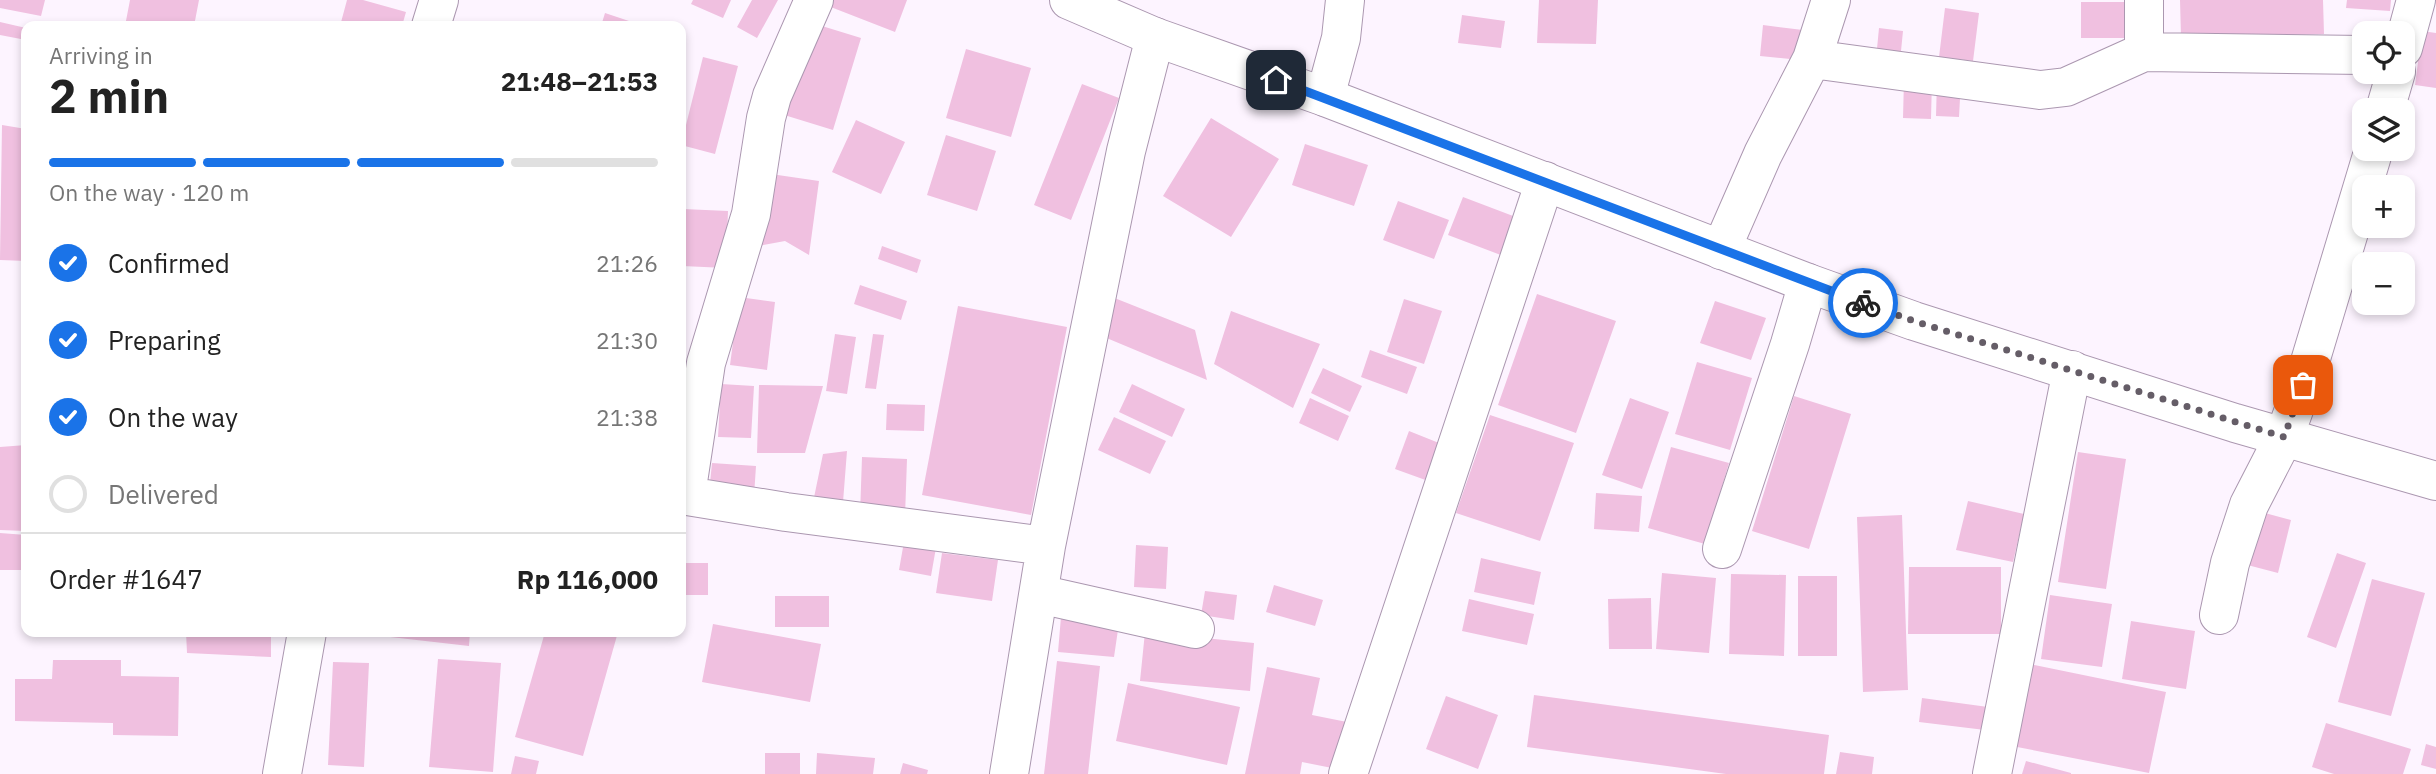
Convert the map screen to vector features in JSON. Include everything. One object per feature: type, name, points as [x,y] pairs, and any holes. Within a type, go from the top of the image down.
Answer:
[{"type":"street","points":[[433,21],[439,0]]},
{"type":"street","points":[[686,483],[706,363],[751,214],[766,118],[772,96],[814,0]]},
{"type":"street","points":[[1069,0],[1112,8],[1154,37],[1325,97],[1721,250],[1914,321],[2284,437],[2436,481]]},
{"type":"street","points":[[1721,250],[1763,154],[1812,59],[1831,0]]},
{"type":"street","points":[[2144,0],[2144,52]]},
{"type":"street","points":[[2410,21],[2416,0]]},
{"type":"street","points":[[1325,97],[1343,14]]},
{"type":"street","points":[[1009,774],[1046,546],[1126,151],[1154,37]]},
{"type":"street","points":[[1812,59],[2040,90],[2066,87],[2144,52],[2352,55]]},
{"type":"street","points":[[2219,615],[2230,563],[2249,505],[2284,437],[2308,368],[2370,161]]},
{"type":"street","points":[[1348,774],[1545,181]]},
{"type":"street","points":[[1722,548],[1808,283]]},
{"type":"street","points":[[1992,774],[2072,370]]},
{"type":"street","points":[[686,495],[786,512],[1046,546]]},
{"type":"street","points":[[1039,594],[1195,629]]},
{"type":"street","points":[[282,774],[306,637]]},
{"type":"building","points":[[0,0],[45,0],[41,16],[0,8]]},
{"type":"building","points":[[130,0],[199,0],[195,21],[126,21]]},
{"type":"building","points":[[347,0],[363,0],[406,12],[403,21],[341,21]]},
{"type":"building","points":[[693,0],[731,0],[723,18],[691,4]]},
{"type":"building","points":[[752,0],[778,0],[757,38],[737,27]]},
{"type":"building","points":[[824,0],[907,0],[895,32],[823,4]]},
{"type":"building","points":[[1539,0],[1598,0],[1596,44],[1537,43]]},
{"type":"building","points":[[2180,0],[2323,0],[2324,34],[2181,37]]},
{"type":"building","points":[[2347,0],[2391,0],[2390,11],[2346,8]]},
{"type":"building","points":[[2081,2],[2132,2],[2132,38],[2081,38]]},
{"type":"building","points":[[1945,8],[1979,13],[1973,61],[1939,57]]},
{"type":"building","points":[[605,13],[629,21],[603,21]]},
{"type":"building","points":[[1462,15],[1505,21],[1501,48],[1458,43]]},
{"type":"building","points":[[0,22],[21,27],[21,39],[0,35]]},
{"type":"building","points":[[809,22],[861,38],[833,130],[781,114]]},
{"type":"building","points":[[1763,25],[1803,30],[1800,60],[1760,56]]},
{"type":"building","points":[[1879,28],[1903,31],[1900,61],[1876,59]]},
{"type":"building","points":[[2422,31],[2436,33],[2436,88],[2415,85]]},
{"type":"building","points":[[966,49],[1031,68],[1011,137],[946,118]]},
{"type":"building","points":[[703,57],[738,66],[715,154],[686,146],[686,125]]},
{"type":"building","points":[[1904,79],[1932,79],[1931,119],[1903,118]]},
{"type":"building","points":[[1937,79],[1961,80],[1959,117],[1936,116]]},
{"type":"building","points":[[1082,84],[1119,98],[1071,220],[1034,205]]},
{"type":"building","points":[[1211,118],[1279,159],[1231,237],[1163,196]]},
{"type":"building","points":[[856,120],[905,142],[881,194],[832,172]]},
{"type":"building","points":[[2,125],[21,128],[21,261],[0,260]]},
{"type":"building","points":[[946,135],[996,151],[977,211],[927,195]]},
{"type":"building","points":[[1305,144],[1368,165],[1354,206],[1292,185]]},
{"type":"building","points":[[764,173],[819,181],[809,255],[785,241],[753,247]]},
{"type":"building","points":[[1463,197],[1521,219],[1506,257],[1448,235]]},
{"type":"building","points":[[1398,201],[1449,220],[1434,259],[1383,240]]},
{"type":"building","points":[[686,209],[728,211],[726,268],[686,266]]},
{"type":"building","points":[[882,246],[921,260],[917,273],[878,259]]},
{"type":"building","points":[[860,285],[907,301],[901,320],[854,304]]},
{"type":"building","points":[[1537,294],[1616,321],[1576,433],[1498,405]]},
{"type":"building","points":[[739,297],[775,302],[767,370],[730,365]]},
{"type":"building","points":[[1112,297],[1195,330],[1207,380],[1097,334]]},
{"type":"building","points":[[1404,299],[1442,311],[1424,364],[1387,352]]},
{"type":"building","points":[[1715,301],[1766,318],[1751,360],[1700,343]]},
{"type":"building","points":[[958,306],[1067,327],[1031,515],[922,495]]},
{"type":"building","points":[[1231,311],[1320,344],[1293,408],[1214,364]]},
{"type":"building","points":[[835,334],[856,337],[847,394],[826,391]]},
{"type":"building","points":[[873,334],[884,335],[876,389],[865,388]]},
{"type":"building","points":[[1370,350],[1417,367],[1407,394],[1361,377]]},
{"type":"building","points":[[1697,362],[1752,378],[1730,450],[1675,434]]},
{"type":"building","points":[[1323,368],[1362,386],[1350,412],[1311,393]]},
{"type":"building","points":[[721,384],[754,386],[751,438],[718,437]]},
{"type":"building","points":[[1132,384],[1185,409],[1172,437],[1119,412]]},
{"type":"building","points":[[759,385],[823,386],[805,453],[757,453]]},
{"type":"building","points":[[1794,396],[1851,414],[1809,549],[1752,531]]},
{"type":"building","points":[[1310,398],[1349,416],[1338,441],[1299,423]]},
{"type":"building","points":[[1630,398],[1669,412],[1642,489],[1602,475]]},
{"type":"building","points":[[887,404],[925,405],[924,431],[886,430]]},
{"type":"building","points":[[1490,415],[1574,443],[1540,541],[1456,513]]},
{"type":"building","points":[[1114,417],[1166,441],[1150,474],[1098,450]]},
{"type":"building","points":[[1409,431],[1444,445],[1431,482],[1395,469]]},
{"type":"building","points":[[21,445],[21,531],[0,530],[0,447]]},
{"type":"building","points":[[1671,447],[1729,463],[1705,544],[1648,528]]},
{"type":"building","points":[[847,451],[842,515],[811,512],[823,454]]},
{"type":"building","points":[[2078,452],[2126,459],[2106,589],[2058,582]]},
{"type":"building","points":[[862,457],[907,459],[905,517],[860,515]]},
{"type":"building","points":[[712,463],[756,466],[754,496],[709,493]]},
{"type":"building","points":[[1596,493],[1642,496],[1639,532],[1594,529]]},
{"type":"building","points":[[1968,501],[2024,514],[2013,562],[1956,550]]},
{"type":"building","points":[[2250,509],[2291,520],[2278,573],[2236,562]]},
{"type":"building","points":[[1902,515],[1908,690],[1863,692],[1857,517]]},
{"type":"building","points":[[0,533],[21,535],[21,570],[0,570]]},
{"type":"building","points":[[905,536],[937,542],[931,576],[899,570]]},
{"type":"building","points":[[1136,545],[1168,547],[1166,589],[1134,587]]},
{"type":"building","points":[[942,553],[998,560],[992,601],[936,593]]},
{"type":"building","points":[[2337,553],[2366,563],[2336,648],[2307,637]]},
{"type":"building","points":[[1481,558],[1541,572],[1534,605],[1474,592]]},
{"type":"building","points":[[686,563],[708,563],[708,595],[686,595]]},
{"type":"building","points":[[1909,567],[2001,567],[2001,634],[1908,634]]},
{"type":"building","points":[[1662,573],[1716,578],[1709,653],[1656,649]]},
{"type":"building","points":[[1731,574],[1786,575],[1784,656],[1729,654]]},
{"type":"building","points":[[1798,576],[1837,576],[1837,656],[1798,656]]},
{"type":"building","points":[[2372,579],[2425,593],[2391,716],[2338,702]]},
{"type":"building","points":[[1274,585],[1323,600],[1315,626],[1266,612]]},
{"type":"building","points":[[1205,591],[1237,595],[1234,620],[1201,615]]},
{"type":"building","points":[[2050,595],[2112,604],[2102,667],[2041,659]]},
{"type":"building","points":[[775,596],[829,596],[829,627],[775,627]]},
{"type":"building","points":[[1651,598],[1652,649],[1609,649],[1608,599]]},
{"type":"building","points":[[1469,599],[1534,614],[1527,645],[1462,631]]},
{"type":"building","points":[[1061,617],[1119,623],[1114,657],[1058,652]]},
{"type":"building","points":[[2131,621],[2195,631],[2186,689],[2122,679]]},
{"type":"building","points":[[713,624],[821,644],[810,702],[702,682]]},
{"type":"building","points":[[1145,632],[1254,643],[1250,691],[1140,681]]},
{"type":"building","points":[[186,637],[271,637],[271,657],[187,653]]},
{"type":"building","points":[[390,637],[470,637],[469,646]]},
{"type":"building","points":[[544,637],[617,637],[583,756],[515,737]]},
{"type":"building","points":[[438,659],[501,663],[493,772],[429,767]]},
{"type":"building","points":[[53,660],[121,660],[121,676],[179,677],[178,736],[113,735],[113,723],[15,721],[15,679],[52,679]]},
{"type":"building","points":[[1057,661],[1100,666],[1088,774],[1044,774]]},
{"type":"building","points":[[333,662],[369,663],[364,767],[328,765]]},
{"type":"building","points":[[2029,664],[2166,692],[2149,773],[2012,746]]},
{"type":"building","points":[[1267,667],[1320,678],[1312,715],[1352,723],[1342,770],[1302,762],[1300,774],[1245,774]]},
{"type":"building","points":[[1128,683],[1240,707],[1227,765],[1116,741]]},
{"type":"building","points":[[1534,695],[1829,735],[1824,774],[1726,774],[1527,747]]},
{"type":"building","points":[[1446,696],[1498,715],[1478,769],[1426,749]]},
{"type":"building","points":[[1922,698],[1988,707],[1985,730],[1919,722]]},
{"type":"building","points":[[2326,723],[2411,749],[2403,774],[2334,774],[2312,767]]},
{"type":"building","points":[[2426,744],[2436,747],[2436,769],[2421,765]]},
{"type":"building","points":[[1840,752],[1874,757],[1872,774],[1836,774]]},
{"type":"building","points":[[765,753],[800,753],[800,774],[765,774]]},
{"type":"building","points":[[817,753],[875,758],[873,774],[816,774]]},
{"type":"building","points":[[515,756],[539,761],[536,774],[511,774]]},
{"type":"building","points":[[2026,761],[2071,773],[2071,774],[2022,774]]},
{"type":"building","points":[[903,763],[928,770],[927,774],[900,774]]},
{"type":"way so far","points":[[1863,303],[2284,437],[2303,385]]},
{"type":"route","points":[[1276,80],[1863,303]]}]
